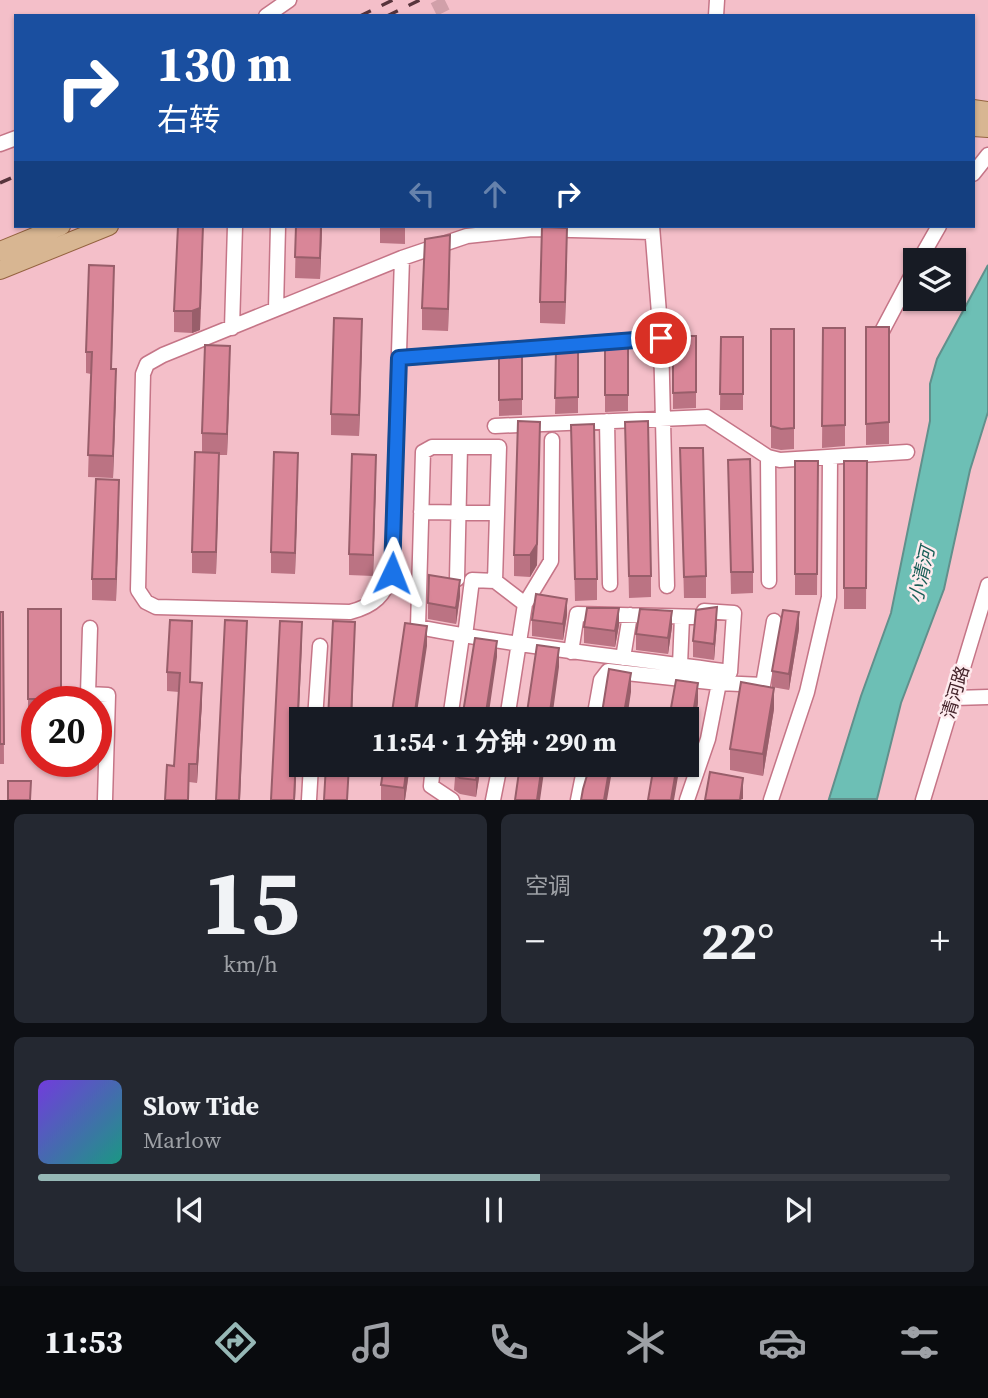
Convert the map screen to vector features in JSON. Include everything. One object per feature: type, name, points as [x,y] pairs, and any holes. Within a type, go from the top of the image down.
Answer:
[{"type":"main road","points":[[0,251],[56,228]]},
{"type":"main road","points":[[0,270],[104,228]]},
{"type":"street","points":[[269,14],[289,0]]},
{"type":"street","points":[[975,171],[988,155]]},
{"type":"street","points":[[232,328],[235,228]]},
{"type":"street","points":[[276,309],[278,228]]},
{"type":"street","points":[[926,248],[938,228]]},
{"type":"street","points":[[402,258],[392,573],[387,590],[376,602],[350,612],[156,607],[146,602],[138,590],[143,374],[147,364],[163,355],[402,258],[467,236],[531,229],[652,229],[661,338],[667,586]]},
{"type":"street","points":[[880,335],[903,292]]},
{"type":"street","points":[[399,358],[661,338]]},
{"type":"street","points":[[495,426],[707,417],[768,457],[780,460],[907,452]]},
{"type":"street","points":[[607,421],[610,584]]},
{"type":"street","points":[[509,707],[525,604],[551,561],[552,440]]},
{"type":"street","points":[[452,707],[463,636],[421,512],[423,452],[432,447],[499,447],[495,581]]},
{"type":"street","points":[[460,447],[460,512],[445,579],[418,627],[518,645],[571,652],[680,665],[730,673],[734,613],[704,611],[704,617],[577,614],[571,652]]},
{"type":"street","points":[[768,457],[769,581]]},
{"type":"street","points":[[771,800],[807,692],[829,597],[830,457]]},
{"type":"street","points":[[421,512],[497,513]]},
{"type":"street","points":[[445,579],[495,581],[525,604]]},
{"type":"street","name":"清河路","points":[[923,800],[988,584]]},
{"type":"street","points":[[623,658],[630,615]]},
{"type":"street","points":[[680,665],[682,617]]},
{"type":"street","points":[[596,707],[601,680],[608,671],[763,685],[774,621]]},
{"type":"street","points":[[90,628],[88,694],[108,695],[105,800]]},
{"type":"street","points":[[316,707],[320,646]]},
{"type":"street","points":[[687,800],[708,739],[719,683]]},
{"type":"street","points":[[954,698],[988,697]]},
{"type":"street","points":[[309,800],[310,777]]},
{"type":"street","points":[[432,777],[431,786],[452,800]]},
{"type":"street","points":[[493,800],[498,777]]},
{"type":"street","points":[[578,800],[583,777]]},
{"type":"water","name":"小清河","points":[[988,265],[988,412],[970,470],[944,589],[901,703],[877,799],[829,799],[861,696],[891,613],[930,421],[930,384],[937,359],[963,311],[966,311],[966,306]]},
{"type":"building","points":[[178,228],[203,228],[200,308],[174,311]]},
{"type":"building","points":[[296,228],[321,228],[320,258],[295,257]]},
{"type":"building","points":[[542,228],[567,228],[565,302],[540,302]]},
{"type":"building","points":[[450,235],[448,309],[422,308],[425,239]]},
{"type":"building","points":[[89,265],[114,266],[111,369],[116,369],[113,456],[88,455],[92,352],[86,352]]},
{"type":"building","points":[[334,318],[362,319],[359,415],[331,414]]},
{"type":"building","points":[[866,327],[889,327],[889,422],[866,424]]},
{"type":"building","points":[[823,328],[845,328],[845,425],[822,426]]},
{"type":"building","points":[[771,329],[794,329],[794,428],[781,429],[771,426]]},
{"type":"building","points":[[673,336],[696,336],[696,392],[673,393]]},
{"type":"building","points":[[721,337],[743,337],[743,394],[720,394]]},
{"type":"building","points":[[205,345],[230,346],[227,434],[202,433]]},
{"type":"building","points":[[605,347],[628,347],[628,395],[605,395]]},
{"type":"building","points":[[556,349],[578,349],[578,397],[555,398]]},
{"type":"building","points":[[499,353],[522,353],[522,399],[499,400]]},
{"type":"building","points":[[518,421],[540,422],[537,544],[530,555],[514,555]]},
{"type":"building","points":[[648,421],[651,576],[629,576],[625,422]]},
{"type":"building","points":[[594,424],[597,579],[575,579],[571,425]]},
{"type":"building","points":[[680,448],[703,448],[706,576],[684,577]]},
{"type":"building","points":[[195,452],[219,453],[216,552],[192,552]]},
{"type":"building","points":[[274,452],[298,453],[295,553],[271,552]]},
{"type":"building","points":[[352,454],[376,455],[373,555],[349,554]]},
{"type":"building","points":[[750,459],[753,572],[731,572],[728,460]]},
{"type":"building","points":[[795,461],[818,461],[817,574],[795,574]]},
{"type":"building","points":[[844,461],[867,461],[866,588],[844,588]]},
{"type":"building","points":[[96,479],[119,480],[116,579],[92,579]]},
{"type":"building","points":[[429,575],[460,580],[456,608],[428,603]]},
{"type":"building","points":[[536,594],[567,599],[563,624],[532,620]]},
{"type":"building","points":[[717,607],[714,644],[693,641],[696,610]]},
{"type":"building","points":[[587,608],[619,608],[615,631],[584,627]]},
{"type":"building","points":[[28,609],[61,609],[61,686],[28,686]]},
{"type":"building","points":[[640,609],[672,611],[668,638],[636,634]]},
{"type":"building","points":[[783,610],[799,612],[789,674],[772,671]]},
{"type":"building","points":[[0,612],[3,612],[4,744],[0,744]]},
{"type":"building","points":[[170,620],[192,621],[190,682],[202,683],[197,764],[189,764],[188,800],[165,800],[167,765],[174,766],[180,673],[167,672]]},
{"type":"building","points":[[225,620],[247,621],[239,800],[216,800]]},
{"type":"building","points":[[280,621],[302,622],[298,707],[289,707],[289,777],[295,777],[294,800],[271,800]]},
{"type":"building","points":[[333,621],[355,622],[351,707],[329,707]]},
{"type":"building","points":[[405,623],[427,626],[416,707],[393,707]]},
{"type":"building","points":[[475,638],[497,641],[487,707],[464,707]]},
{"type":"building","points":[[537,645],[559,648],[551,707],[528,707]]},
{"type":"building","points":[[609,669],[631,673],[625,707],[603,707]]},
{"type":"building","points":[[676,680],[698,683],[694,707],[671,707]]},
{"type":"building","points":[[741,682],[774,688],[763,754],[730,749]]},
{"type":"building","points":[[710,772],[743,778],[740,800],[705,800]]},
{"type":"building","points":[[325,777],[348,777],[347,800],[324,800]]},
{"type":"building","points":[[382,777],[405,777],[404,788],[381,785]]},
{"type":"building","points":[[458,777],[477,777],[476,780]]},
{"type":"building","points":[[518,777],[540,777],[537,800],[515,800]]},
{"type":"building","points":[[586,777],[608,777],[604,800],[581,800]]},
{"type":"building","points":[[652,777],[675,777],[671,800],[648,800]]},
{"type":"building","points":[[8,781],[31,781],[30,800],[8,800]]},
{"type":"tunnel","points":[[437,0],[444,14]]},
{"type":"railway","points":[[364,14],[393,0]]},
{"type":"railway","points":[[391,14],[420,0]]},
{"type":"railway","points":[[0,183],[14,177]]},
{"type":"route","points":[[392,573],[399,358],[661,338]]}]
